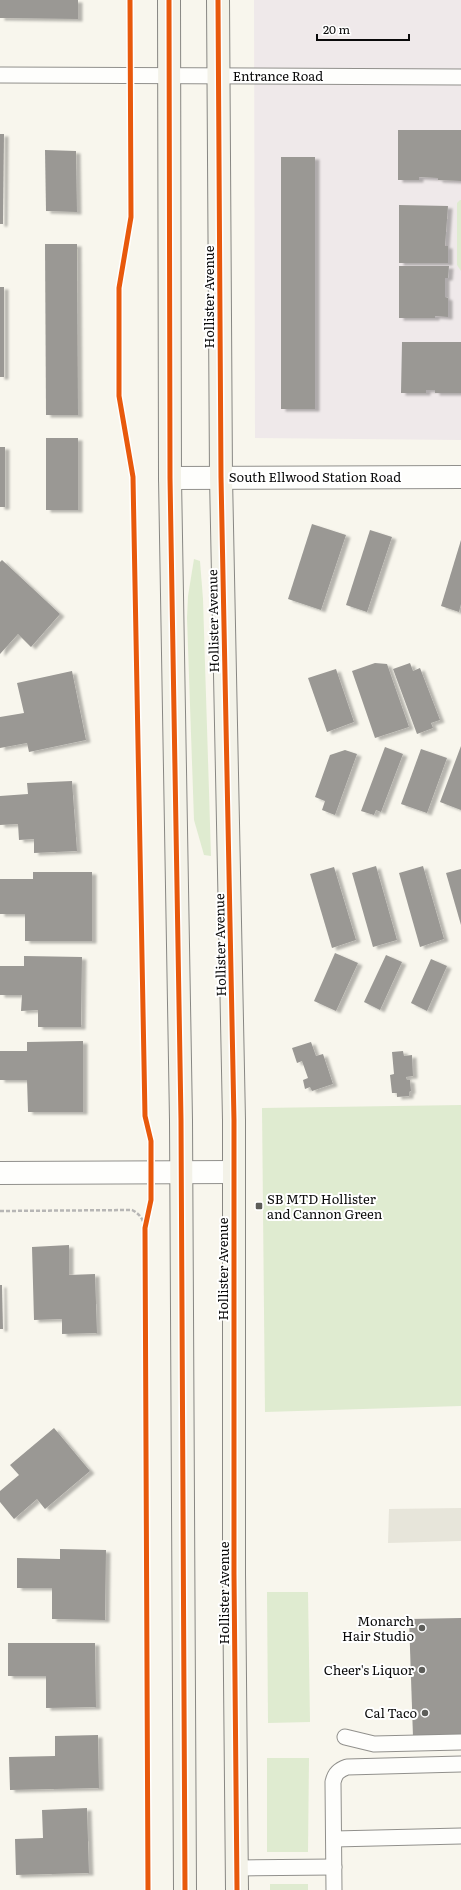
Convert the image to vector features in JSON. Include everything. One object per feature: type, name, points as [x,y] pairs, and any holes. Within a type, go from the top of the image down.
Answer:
[{"type":"main road","points":[[169,0],[170,478],[181,1172],[185,1890]]},
{"type":"main road","name":"Hollister Avenue","points":[[218,0],[221,477],[234,1172],[234,1574],[238,1890]]},
{"type":"street","name":"South Ellwood Station Road","points":[[170,478],[461,478]]},
{"type":"street","points":[[0,1173],[234,1172]]},
{"type":"lane","name":"Entrance Road","points":[[0,75],[461,77]]},
{"type":"lane","points":[[345,1737],[374,1744],[461,1742]]},
{"type":"lane","points":[[334,1890],[333,1782],[335,1775],[340,1769],[347,1767],[461,1764]]},
{"type":"lane","points":[[334,1839],[461,1836]]},
{"type":"lane","points":[[238,1868],[334,1867]]},
{"type":"path","points":[[0,1211],[132,1210],[138,1213],[143,1219],[145,1228]]},
{"type":"path","points":[[145,1235],[148,1214]]},
{"type":"shaded area","points":[[254,0],[461,0],[461,440],[255,438]]},
{"type":"shaded area","points":[[461,1508],[461,1541],[388,1543],[389,1509]]},
{"type":"green space","points":[[460,200],[461,271],[457,265],[457,203]]},
{"type":"green space","points":[[194,559],[200,561],[203,599],[211,856],[204,855],[194,820],[187,618],[188,596]]},
{"type":"green space","points":[[461,1105],[461,1406],[265,1412],[262,1108]]},
{"type":"green space","points":[[267,1592],[308,1592],[310,1722],[268,1723]]},
{"type":"green space","points":[[267,1758],[309,1758],[308,1852],[267,1852]]},
{"type":"green space","points":[[270,1884],[308,1884],[308,1890],[270,1890]]},
{"type":"building","points":[[0,0],[78,0],[78,19],[0,18]]},
{"type":"building","points":[[398,130],[461,130],[461,181],[419,177],[419,180],[398,180]]},
{"type":"building","points":[[0,134],[4,134],[3,224],[0,224]]},
{"type":"building","points":[[45,150],[76,151],[77,212],[46,211]]},
{"type":"building","points":[[281,157],[315,157],[315,409],[281,409]]},
{"type":"building","points":[[399,205],[448,206],[445,246],[448,246],[448,263],[399,263]]},
{"type":"building","points":[[45,244],[77,244],[78,415],[46,415]]},
{"type":"building","points":[[399,266],[449,266],[448,278],[445,278],[445,297],[448,298],[448,317],[435,316],[435,318],[399,318]]},
{"type":"building","points":[[0,287],[4,287],[4,377],[0,377]]},
{"type":"building","points":[[402,342],[461,342],[461,393],[435,393],[435,390],[426,390],[426,393],[401,393]]},
{"type":"building","points":[[46,438],[78,438],[78,510],[46,510]]},
{"type":"building","points":[[0,447],[5,447],[5,507],[0,507]]},
{"type":"building","points":[[312,524],[346,535],[321,610],[288,599]]},
{"type":"building","points":[[370,530],[392,537],[367,612],[346,605]]},
{"type":"building","points":[[461,540],[461,604],[459,612],[441,606]]},
{"type":"building","points":[[2,560],[60,614],[31,647],[18,634],[0,654],[0,562]]},
{"type":"building","points":[[375,663],[387,664],[409,727],[375,738],[352,671]]},
{"type":"building","points":[[410,663],[413,671],[420,668],[440,720],[431,723],[433,728],[417,734],[393,669]]},
{"type":"building","points":[[336,669],[354,722],[327,732],[308,678]]},
{"type":"building","points":[[72,671],[86,740],[29,752],[27,743],[0,748],[0,717],[24,713],[17,683]]},
{"type":"building","points":[[461,746],[461,810],[440,802]]},
{"type":"building","points":[[385,747],[403,754],[381,812],[376,810],[374,815],[361,811]]},
{"type":"building","points":[[421,749],[447,758],[427,813],[401,804]]},
{"type":"building","points":[[345,750],[357,754],[335,815],[322,810],[325,801],[315,797],[330,755]]},
{"type":"building","points":[[72,781],[77,851],[34,853],[34,839],[19,840],[18,824],[0,825],[0,796],[28,794],[27,783]]},
{"type":"building","points":[[376,866],[397,940],[373,947],[352,873]]},
{"type":"building","points":[[423,866],[444,939],[420,947],[399,873]]},
{"type":"building","points":[[334,867],[356,940],[332,948],[310,874]]},
{"type":"building","points":[[461,869],[461,925],[446,873]]},
{"type":"building","points":[[33,872],[92,872],[92,941],[25,941],[25,914],[0,914],[0,879],[33,879]]},
{"type":"building","points":[[335,953],[358,963],[336,1011],[314,1001]]},
{"type":"building","points":[[386,955],[402,962],[380,1010],[364,1002]]},
{"type":"building","points":[[24,956],[82,957],[81,1027],[38,1027],[38,1010],[21,1011],[22,995],[0,995],[0,966],[24,966]]},
{"type":"building","points":[[431,959],[447,966],[427,1011],[411,1003]]},
{"type":"building","points":[[83,1041],[83,1112],[28,1112],[27,1080],[0,1080],[0,1051],[27,1051],[27,1042]]},
{"type":"building","points":[[311,1042],[316,1056],[323,1054],[333,1084],[312,1091],[310,1087],[305,1089],[303,1080],[308,1078],[302,1061],[297,1063],[292,1048]]},
{"type":"building","points":[[403,1051],[404,1056],[412,1055],[413,1076],[406,1077],[407,1080],[410,1080],[411,1091],[409,1092],[409,1096],[397,1097],[397,1093],[392,1093],[390,1075],[394,1074],[392,1052]]},
{"type":"building","points":[[69,1245],[69,1275],[95,1274],[97,1333],[62,1334],[62,1319],[34,1320],[32,1247]]},
{"type":"building","points":[[0,1285],[2,1285],[3,1329],[0,1329]]},
{"type":"building","points":[[54,1428],[90,1471],[45,1509],[37,1499],[14,1519],[0,1502],[0,1491],[19,1475],[10,1465]]},
{"type":"building","points":[[60,1549],[106,1550],[105,1620],[52,1619],[52,1588],[17,1588],[17,1558],[60,1559]]},
{"type":"building","points":[[461,1618],[461,1735],[413,1737],[409,1619]]},
{"type":"building","points":[[8,1643],[95,1643],[96,1707],[46,1708],[46,1676],[8,1676]]},
{"type":"building","points":[[98,1735],[99,1788],[10,1790],[9,1757],[55,1756],[55,1736]]},
{"type":"building","points":[[87,1808],[89,1873],[16,1875],[15,1839],[43,1838],[42,1810]]},
{"type":"cycle path","points":[[130,0],[131,217],[119,288],[119,396],[133,477],[145,1116],[151,1141],[151,1200],[145,1228],[148,1890]]},
{"type":"cycle path","points":[[169,0],[170,478],[181,1120],[185,1890]]},
{"type":"cycle path","points":[[218,0],[221,477],[234,1120],[234,1574],[237,1890]]},
{"type":"place","name":"SB MTD Hollister and Cannon Green","points":[[259,1206]]},
{"type":"place","name":"Monarch Hair Studio","points":[[422,1628]]},
{"type":"place","name":"Cheer's Liquor","points":[[422,1670]]},
{"type":"place","name":"Cal Taco","points":[[425,1713]]}]
